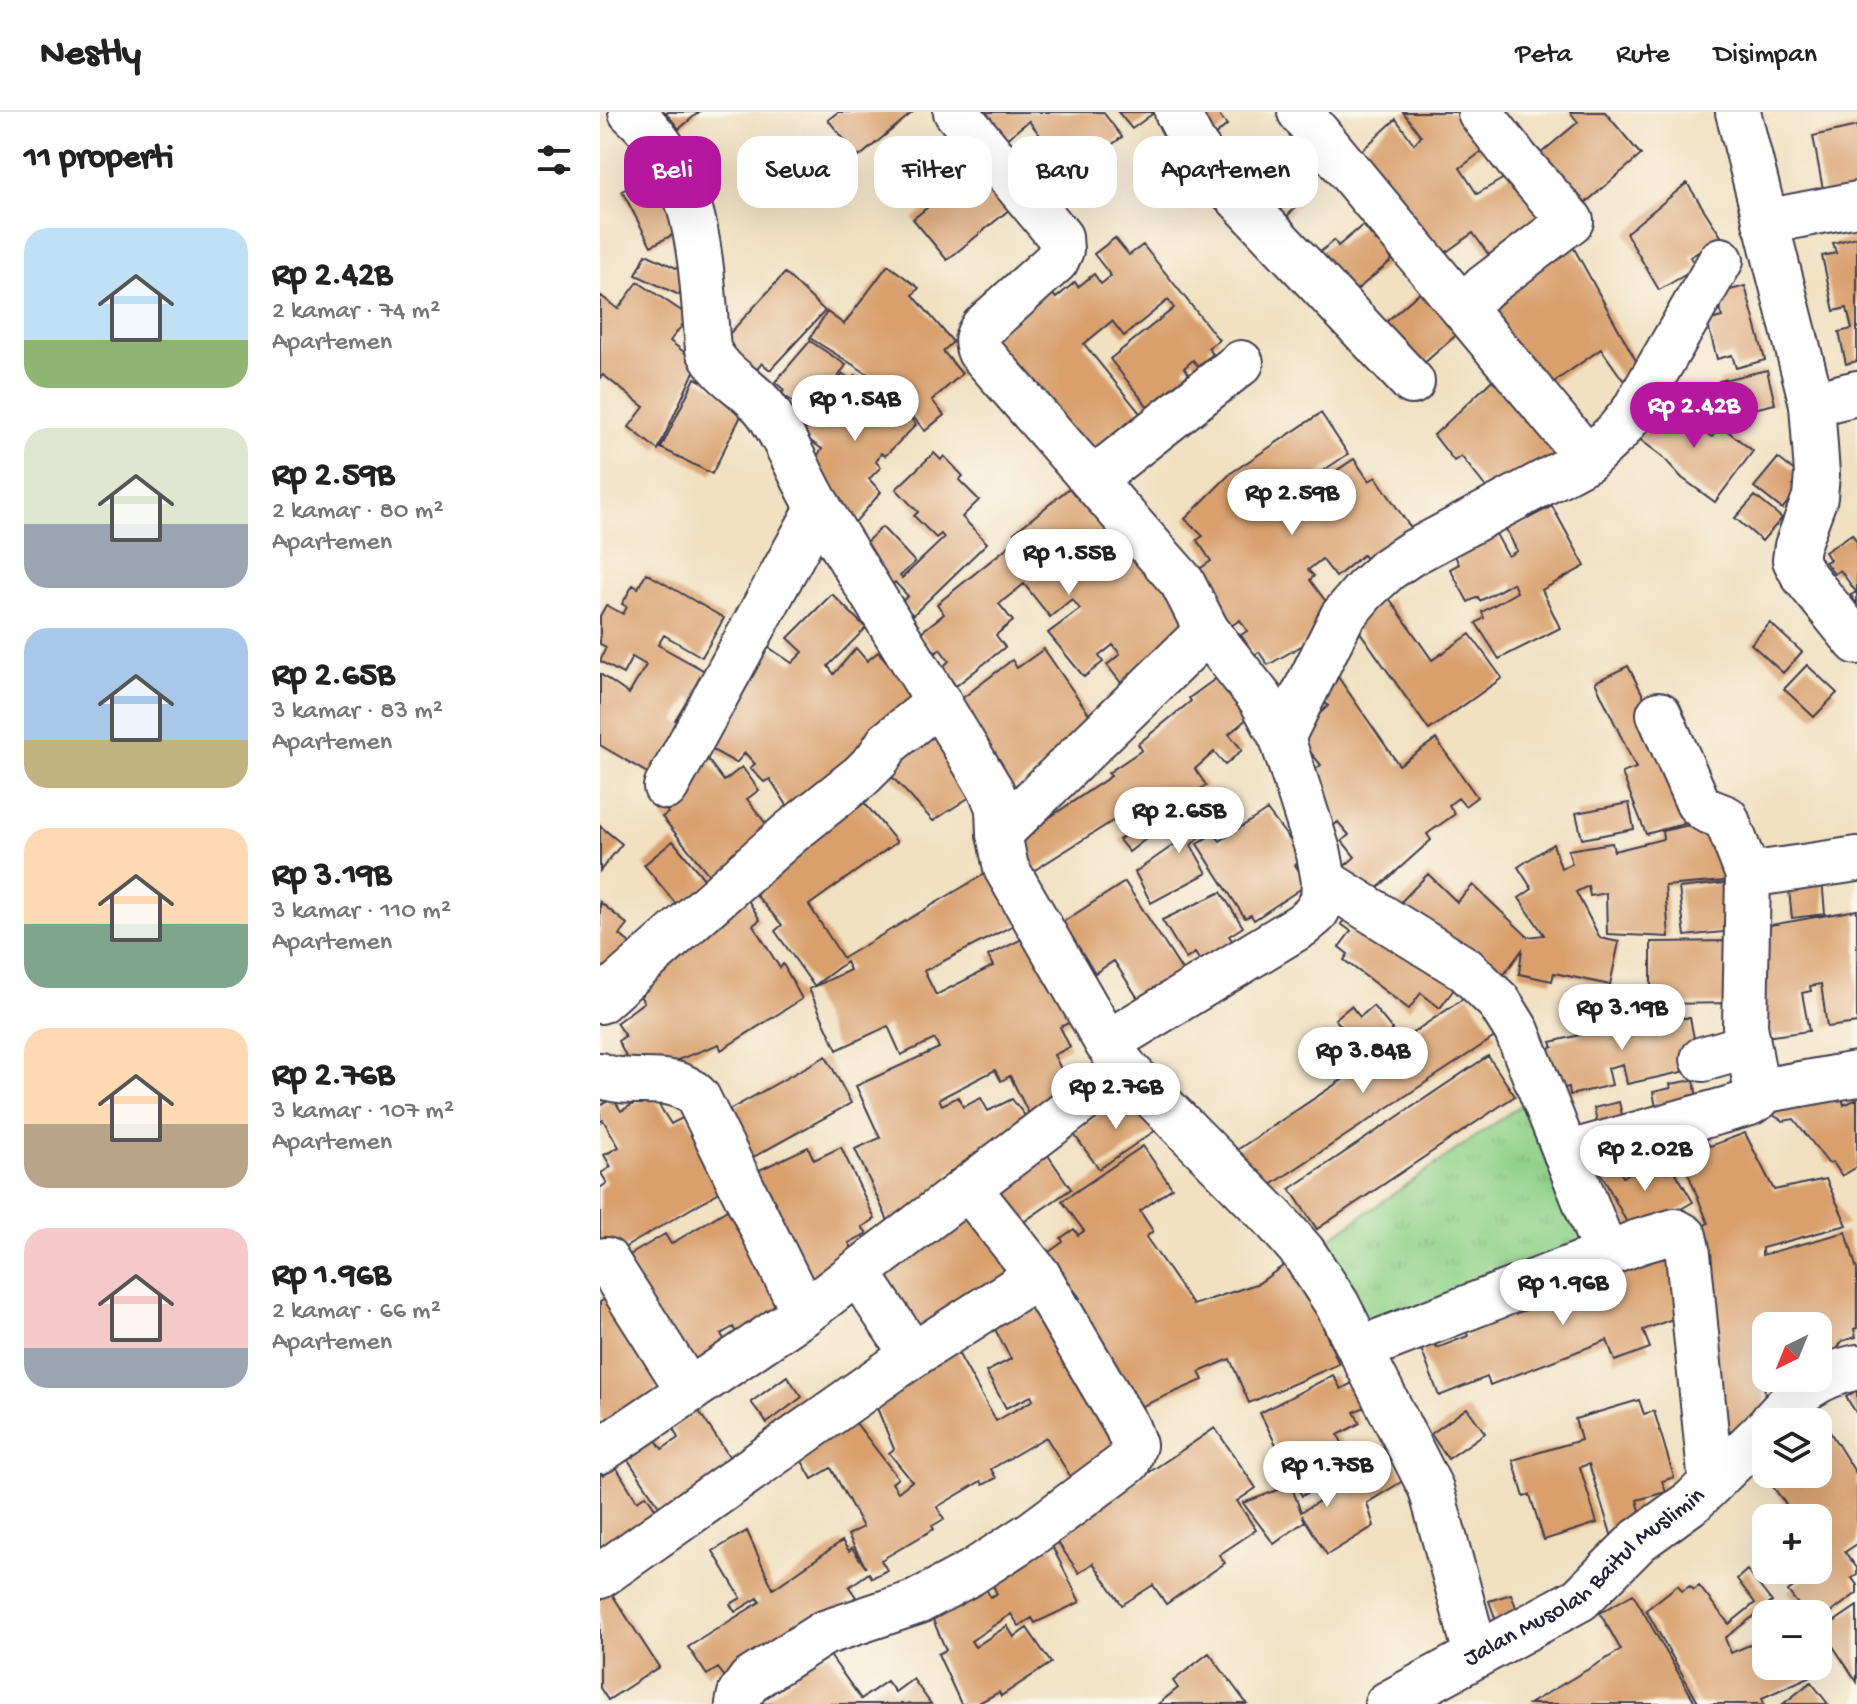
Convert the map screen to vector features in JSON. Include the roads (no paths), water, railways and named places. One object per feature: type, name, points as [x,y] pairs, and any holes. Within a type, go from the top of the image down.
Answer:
[{"type":"street","points":[[631,112],[648,127],[673,164],[689,199],[697,230],[708,349],[713,362],[721,372],[759,401],[771,416],[819,507],[992,792],[998,808],[999,834],[1006,868],[1116,1055],[1275,1220],[1303,1252],[1337,1304],[1431,1489],[1476,1654]]},
{"type":"street","points":[[600,1451],[804,1313],[969,1189],[1116,1055],[1302,925],[1315,914],[1323,900],[1324,881],[1319,854],[1282,738],[1261,699],[1207,631],[1182,582],[980,352],[978,335],[983,327],[1056,261],[1061,250],[1060,237],[956,112]]},
{"type":"street","points":[[1177,112],[1211,169],[1412,382]]},
{"type":"street","points":[[1300,112],[1588,459]]},
{"type":"street","points":[[1461,305],[1571,221],[1480,112]]},
{"type":"street","points":[[1738,112],[1812,404],[1817,474],[1815,497],[1795,560],[1803,575],[1857,642]]},
{"type":"street","points":[[1765,222],[1857,204]]},
{"type":"street","points":[[1282,738],[1342,617],[1380,576],[1412,553],[1588,459],[1617,432],[1633,412],[1721,260]]},
{"type":"street","points":[[1092,480],[1241,363]]},
{"type":"street","points":[[1812,404],[1857,393]]},
{"type":"street","points":[[666,787],[819,507]]},
{"type":"street","points":[[999,834],[1207,631]]},
{"type":"street","points":[[600,1001],[781,840],[861,776],[888,743],[939,702]]},
{"type":"street","points":[[1659,714],[1698,803],[1726,818],[1748,875],[1745,1026],[1758,1098]]},
{"type":"street","points":[[1748,875],[1857,859]]},
{"type":"street","points":[[1324,881],[1465,969],[1499,1002],[1517,1031],[1606,1254]]},
{"type":"street","points":[[1703,1059],[1748,1046]]},
{"type":"street","points":[[1566,1154],[1750,1103],[1766,1090],[1857,1074]]},
{"type":"street","points":[[600,1075],[617,1080],[679,1084],[698,1098],[804,1313]]},
{"type":"street","points":[[738,1704],[740,1694],[750,1680],[824,1633],[917,1602],[971,1573],[1034,1532],[1128,1462],[1134,1445],[1127,1427],[1038,1275],[969,1189]]},
{"type":"street","points":[[1360,1349],[1606,1254],[1675,1231],[1684,1236],[1711,1483]]},
{"type":"street","points":[[600,1263],[606,1260],[689,1391]]},
{"type":"street","points":[[858,1273],[913,1355]]},
{"type":"street","points":[[600,1576],[913,1355],[1038,1275]]},
{"type":"street","points":[[1784,1408],[1800,1390],[1835,1372],[1857,1367]]},
{"type":"street","name":"Jalan Musolah Baitul Muslimin","points":[[1387,1704],[1580,1599],[1639,1540],[1693,1501],[1752,1443]]}]
